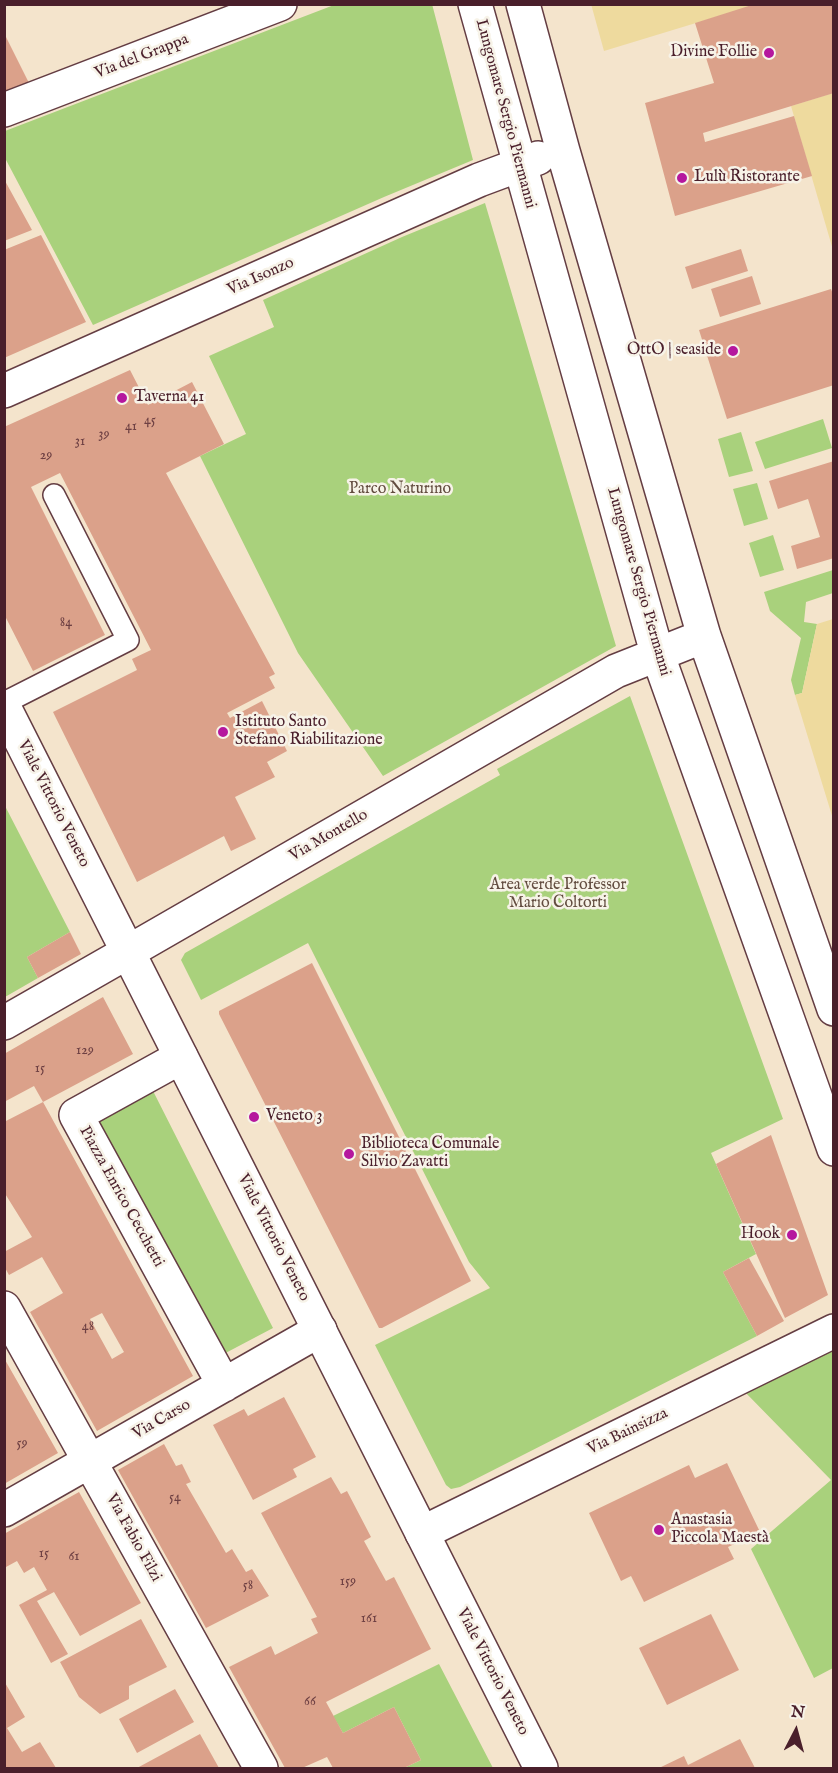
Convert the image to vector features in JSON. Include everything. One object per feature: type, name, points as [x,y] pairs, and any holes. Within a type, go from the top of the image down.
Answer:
[{"type":"street","name":"Via del Grappa","points":[[4,110],[280,4]]},
{"type":"street","name":"Lungomare Sergio Piermanni","points":[[475,4],[657,653],[834,1149]]},
{"type":"street","points":[[523,4],[563,151],[704,636],[834,1009]]},
{"type":"street","name":"Via Isonzo","points":[[4,391],[479,180],[519,164],[563,151]]},
{"type":"street","name":"Via Montello","points":[[4,1023],[616,671],[704,636]]},
{"type":"street","name":"Viale Vittorio Veneto","points":[[4,705],[541,1768]]},
{"type":"street","name":"Piazza Enrico Cecchetti","points":[[181,1056],[76,1115],[224,1385]]},
{"type":"street","name":"Via Fabio Filzi","points":[[4,1308],[261,1768]]},
{"type":"street","name":"Via Carso","points":[[4,1510],[320,1330]]},
{"type":"street","name":"Via Bainsizza","points":[[422,1533],[834,1330]]},
{"type":"lane","points":[[4,705],[128,640],[54,495]]},
{"type":"green space","points":[[432,4],[473,160],[93,325],[5,158],[5,131],[334,5]]},
{"type":"green space","name":"Parco Naturino","points":[[485,203],[616,646],[383,776],[298,653],[200,456],[246,434],[209,356],[274,327],[263,300],[402,237]]},
{"type":"green space","points":[[823,419],[832,448],[765,469],[755,442]]},
{"type":"green space","points":[[741,432],[753,471],[729,477],[718,439]]},
{"type":"green space","points":[[757,483],[768,519],[744,526],[733,489]]},
{"type":"green space","points":[[773,535],[784,570],[760,577],[749,543]]},
{"type":"green space","points":[[833,570],[833,593],[806,602],[804,622],[817,624],[802,693],[795,695],[791,680],[801,638],[770,611],[764,592]]},
{"type":"green space","name":"Area verde Professor Mario Coltorti","points":[[630,696],[783,1119],[711,1153],[756,1254],[723,1272],[757,1336],[460,1487],[451,1489],[446,1485],[375,1345],[490,1288],[469,1262],[308,943],[201,1000],[181,960],[185,953],[500,775],[497,769]]},
{"type":"green space","points":[[4,804],[70,932],[27,957],[38,978],[5,997]]},
{"type":"green space","points":[[151,1087],[273,1328],[218,1357],[91,1119]]},
{"type":"green space","points":[[833,1347],[833,1668],[814,1678],[751,1549],[831,1480],[743,1390]]},
{"type":"green space","points":[[439,1664],[493,1768],[404,1768],[421,1760],[394,1707],[343,1733],[333,1716]]},
{"type":"sand","points":[[591,4],[755,5],[604,51]]},
{"type":"sand","points":[[833,93],[833,250],[791,106]]},
{"type":"sand","points":[[834,619],[833,819],[795,695],[802,693],[817,624]]},
{"type":"building","name":"Divine Follie","points":[[755,4],[834,4],[834,93],[703,133],[705,142],[794,116],[812,176],[675,216],[645,103],[714,83],[695,23]]},
{"type":"building","points":[[4,33],[29,83],[4,92]]},
{"type":"building","points":[[4,179],[32,230],[4,241]]},
{"type":"building","points":[[41,235],[86,322],[4,358],[4,250]]},
{"type":"building","points":[[741,249],[748,271],[692,289],[685,267]]},
{"type":"building","points":[[752,276],[761,304],[720,317],[711,289]]},
{"type":"building","points":[[831,289],[834,297],[834,385],[727,419],[699,330]]},
{"type":"building","points":[[130,370],[148,405],[192,382],[224,444],[166,473],[275,674],[269,677],[275,688],[227,713],[230,718],[262,701],[287,751],[267,762],[275,777],[235,797],[256,839],[231,851],[224,836],[137,882],[53,712],[137,670],[132,659],[151,650],[60,473],[31,487],[105,635],[33,671],[4,614],[4,427]]},
{"type":"building","points":[[834,461],[834,558],[797,569],[791,546],[820,537],[808,499],[778,509],[769,481]]},
{"type":"building","points":[[70,932],[81,954],[38,978],[27,957]]},
{"type":"building","name":"Biblioteca Comunale Silvio Zavatti","points":[[312,963],[471,1281],[382,1328],[379,1328],[219,1014],[219,1011]]},
{"type":"building","points":[[103,997],[133,1054],[43,1102],[34,1086],[4,1102],[4,1054]]},
{"type":"building","points":[[43,1102],[193,1376],[97,1431],[30,1312],[63,1293],[42,1257],[9,1275],[4,1266],[4,1252],[32,1237],[4,1192],[4,1122]],"holes":[[[102,1313],[124,1352],[112,1359],[90,1319]]]},
{"type":"building","points":[[771,1135],[828,1295],[785,1318],[716,1164]]},
{"type":"building","points":[[749,1258],[784,1321],[757,1336],[723,1272]]},
{"type":"building","points":[[4,1358],[58,1453],[4,1484]]},
{"type":"building","points":[[284,1397],[316,1457],[293,1469],[297,1477],[253,1500],[213,1425],[244,1409],[248,1416]]},
{"type":"building","points":[[164,1444],[176,1466],[182,1464],[191,1482],[186,1484],[226,1553],[232,1549],[246,1572],[252,1569],[269,1596],[206,1628],[118,1470]]},
{"type":"building","name":"Anastasia Piccola Maestà","points":[[727,1463],[760,1532],[728,1547],[734,1559],[644,1602],[631,1576],[621,1581],[589,1513],[689,1465],[695,1478]]},
{"type":"building","points":[[331,1477],[341,1494],[347,1491],[371,1537],[364,1541],[386,1581],[394,1577],[431,1649],[326,1702],[343,1733],[394,1707],[421,1760],[404,1768],[333,1768],[327,1757],[302,1768],[285,1768],[229,1667],[271,1646],[275,1655],[318,1633],[311,1619],[317,1617],[261,1513]]},
{"type":"building","points":[[79,1492],[141,1603],[80,1636],[54,1592],[37,1601],[68,1654],[51,1663],[19,1605],[47,1590],[34,1567],[24,1573],[17,1561],[6,1567],[4,1534]]},
{"type":"building","points":[[711,1614],[739,1670],[667,1705],[639,1648]]},
{"type":"building","points":[[141,1619],[167,1667],[129,1686],[129,1699],[100,1714],[79,1697],[60,1662]]},
{"type":"building","points":[[4,1681],[25,1717],[7,1728],[22,1752],[40,1742],[56,1768],[4,1768]]},
{"type":"building","points":[[175,1689],[194,1722],[137,1753],[119,1719]]},
{"type":"building","points":[[200,1734],[219,1768],[137,1768]]},
{"type":"building","points":[[740,1739],[755,1768],[659,1768],[684,1756],[688,1765]]},
{"type":"place","name":"Divine Follie","points":[[769,53]]},
{"type":"place","name":"Lulù Ristorante","points":[[682,178]]},
{"type":"place","name":"OttO | seaside","points":[[733,351]]},
{"type":"place","name":"Taverna 41","points":[[122,398]]},
{"type":"place","name":"Istituto Santo Stefano Riabilitazione","points":[[223,732]]},
{"type":"place","name":"Veneto 3","points":[[254,1117]]},
{"type":"place","name":"Biblioteca Comunale Silvio Zavatti","points":[[349,1154]]},
{"type":"place","name":"Hook","points":[[792,1235]]},
{"type":"place","name":"Anastasia Piccola Maestà","points":[[659,1530]]}]
